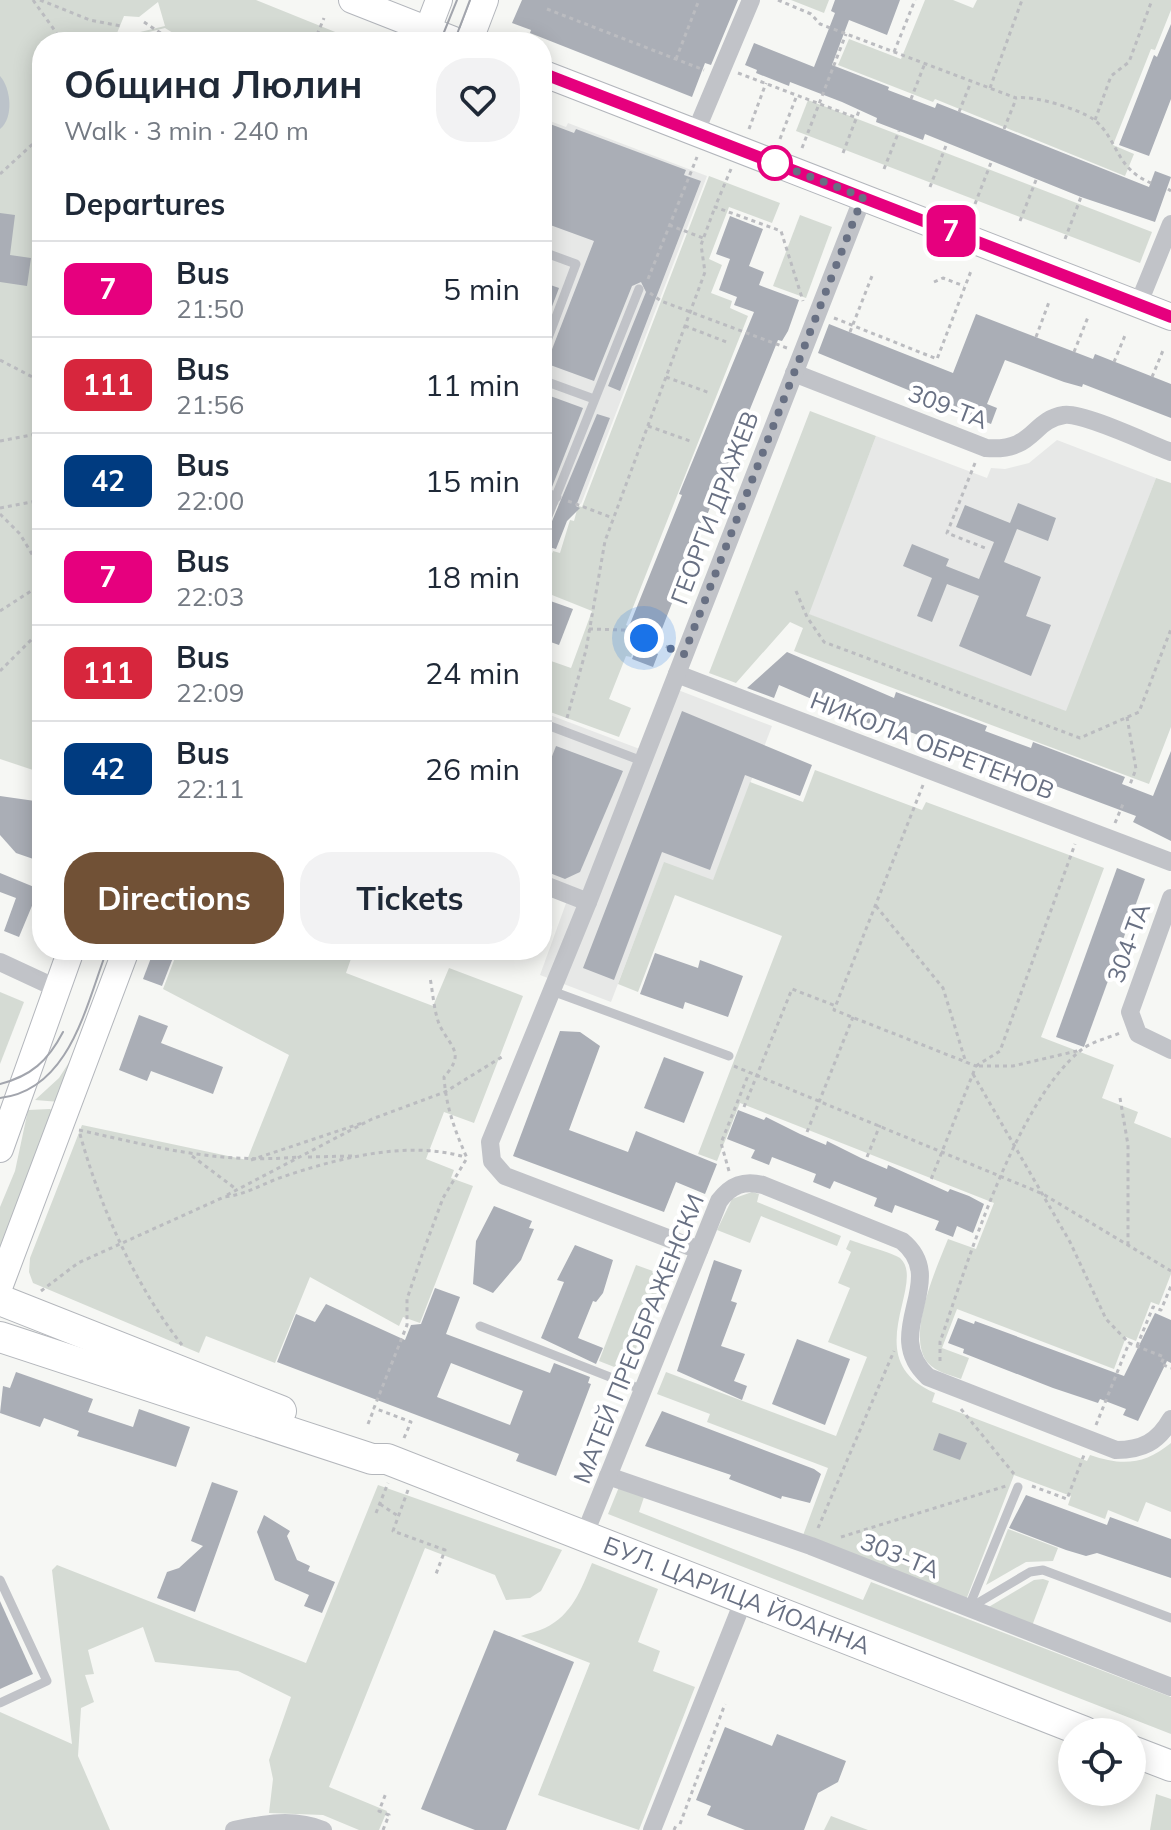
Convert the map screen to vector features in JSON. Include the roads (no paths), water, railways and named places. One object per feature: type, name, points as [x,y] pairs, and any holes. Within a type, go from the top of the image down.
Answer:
[{"type":"main road","name":"БУЛ. ЦАРИЦА ЙОАННА","points":[[0,1300],[378,1448],[393,1460],[1058,1721]]},
{"type":"main road","name":"БУЛ. ЦАРИЦА ЙОАННА","points":[[0,1337],[342,1450],[372,1459],[393,1460]]},
{"type":"main road","points":[[1146,1756],[1171,1766]]},
{"type":"street","points":[[352,0],[417,32]]},
{"type":"street","points":[[427,32],[439,0]]},
{"type":"street","points":[[473,32],[485,0]]},
{"type":"street","points":[[696,144],[751,0]]},
{"type":"street","points":[[552,78],[696,144],[863,197],[1171,317]]},
{"type":"street","name":"ГЕОРГИ ДРАЖЕВ","points":[[699,1250],[505,1176],[492,1161],[490,1142],[549,990],[588,902],[863,197]]},
{"type":"street","points":[[1138,305],[1171,224]]},
{"type":"street","name":"309-ТА","points":[[794,373],[982,446],[1003,449],[1021,445],[1055,417],[1074,415],[1171,452]]},
{"type":"street","name":"НИКОЛА ОБРЕТЕНОВ","points":[[677,674],[1171,862]]},
{"type":"street","points":[[552,888],[588,902]]},
{"type":"street","name":"304-ТА","points":[[1171,898],[1132,1004],[1133,1028],[1145,1039],[1171,1050]]},
{"type":"street","points":[[0,1149],[67,960]]},
{"type":"street","points":[[0,1285],[122,960]]},
{"type":"street","points":[[0,962],[56,988]]},
{"type":"street","name":"МАТЕЙ ПРЕОБРАЖЕНСКИ","points":[[584,1536],[719,1201],[734,1187],[753,1183],[902,1241],[917,1258],[921,1269],[909,1330],[911,1357],[928,1377],[1116,1450],[1133,1450],[1149,1444],[1163,1434],[1171,1419]]},
{"type":"street","name":"303-ТА","points":[[608,1476],[811,1546],[1171,1687]]},
{"type":"street","points":[[652,1830],[744,1599]]},
{"type":"street","points":[[234,1830],[270,1822],[302,1824],[323,1830]]},
{"type":"lane","points":[[552,255],[576,264],[552,328]]},
{"type":"lane","points":[[552,508],[594,399],[604,384],[639,289]]},
{"type":"lane","points":[[552,384],[594,399]]},
{"type":"lane","points":[[552,495],[557,497]]},
{"type":"lane","points":[[552,727],[642,761]]},
{"type":"lane","points":[[549,990],[729,1056]]},
{"type":"lane","points":[[480,1326],[643,1390]]},
{"type":"lane","points":[[968,1609],[1019,1484]]},
{"type":"lane","points":[[968,1609],[1030,1572],[1043,1570],[1171,1618]]},
{"type":"lane","points":[[0,1580],[47,1681],[0,1703]]},
{"type":"tram line","points":[[444,32],[457,0]]},
{"type":"tram line","points":[[458,32],[470,0]]},
{"type":"tram line","points":[[0,1098],[24,1092],[43,1079],[59,1062],[72,1042],[103,960]]},
{"type":"tram line","points":[[0,1084],[21,1077],[38,1066],[63,1032]]}]
